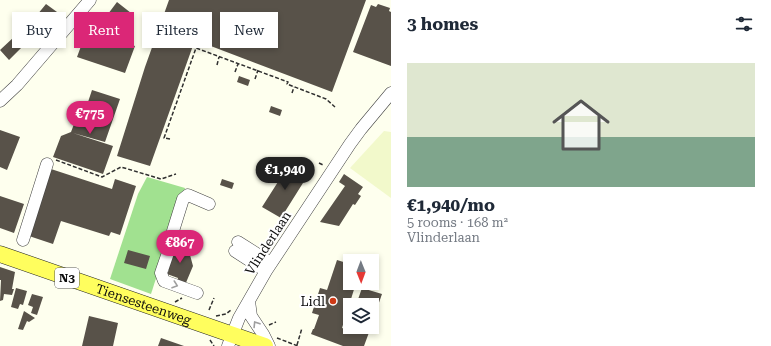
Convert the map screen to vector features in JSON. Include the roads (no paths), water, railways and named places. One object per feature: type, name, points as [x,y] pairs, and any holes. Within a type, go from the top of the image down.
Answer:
[{"type":"main road","name":"Tiensesteenweg","points":[[0,254],[230,340],[270,343]]},
{"type":"street","points":[[0,101],[17,85],[90,0]]},
{"type":"street","name":"Vlinderlaan","points":[[230,340],[239,318],[269,267],[350,144],[391,93]]},
{"type":"street","points":[[23,240],[51,162]]},
{"type":"street","points":[[197,293],[164,281],[161,273],[170,247],[173,231],[183,199],[188,195],[209,204]]},
{"type":"street","points":[[237,246],[269,267]]},
{"type":"street","points":[[249,301],[251,316],[270,343]]},
{"type":"place","name":"Lidl","points":[[333,301]]}]
